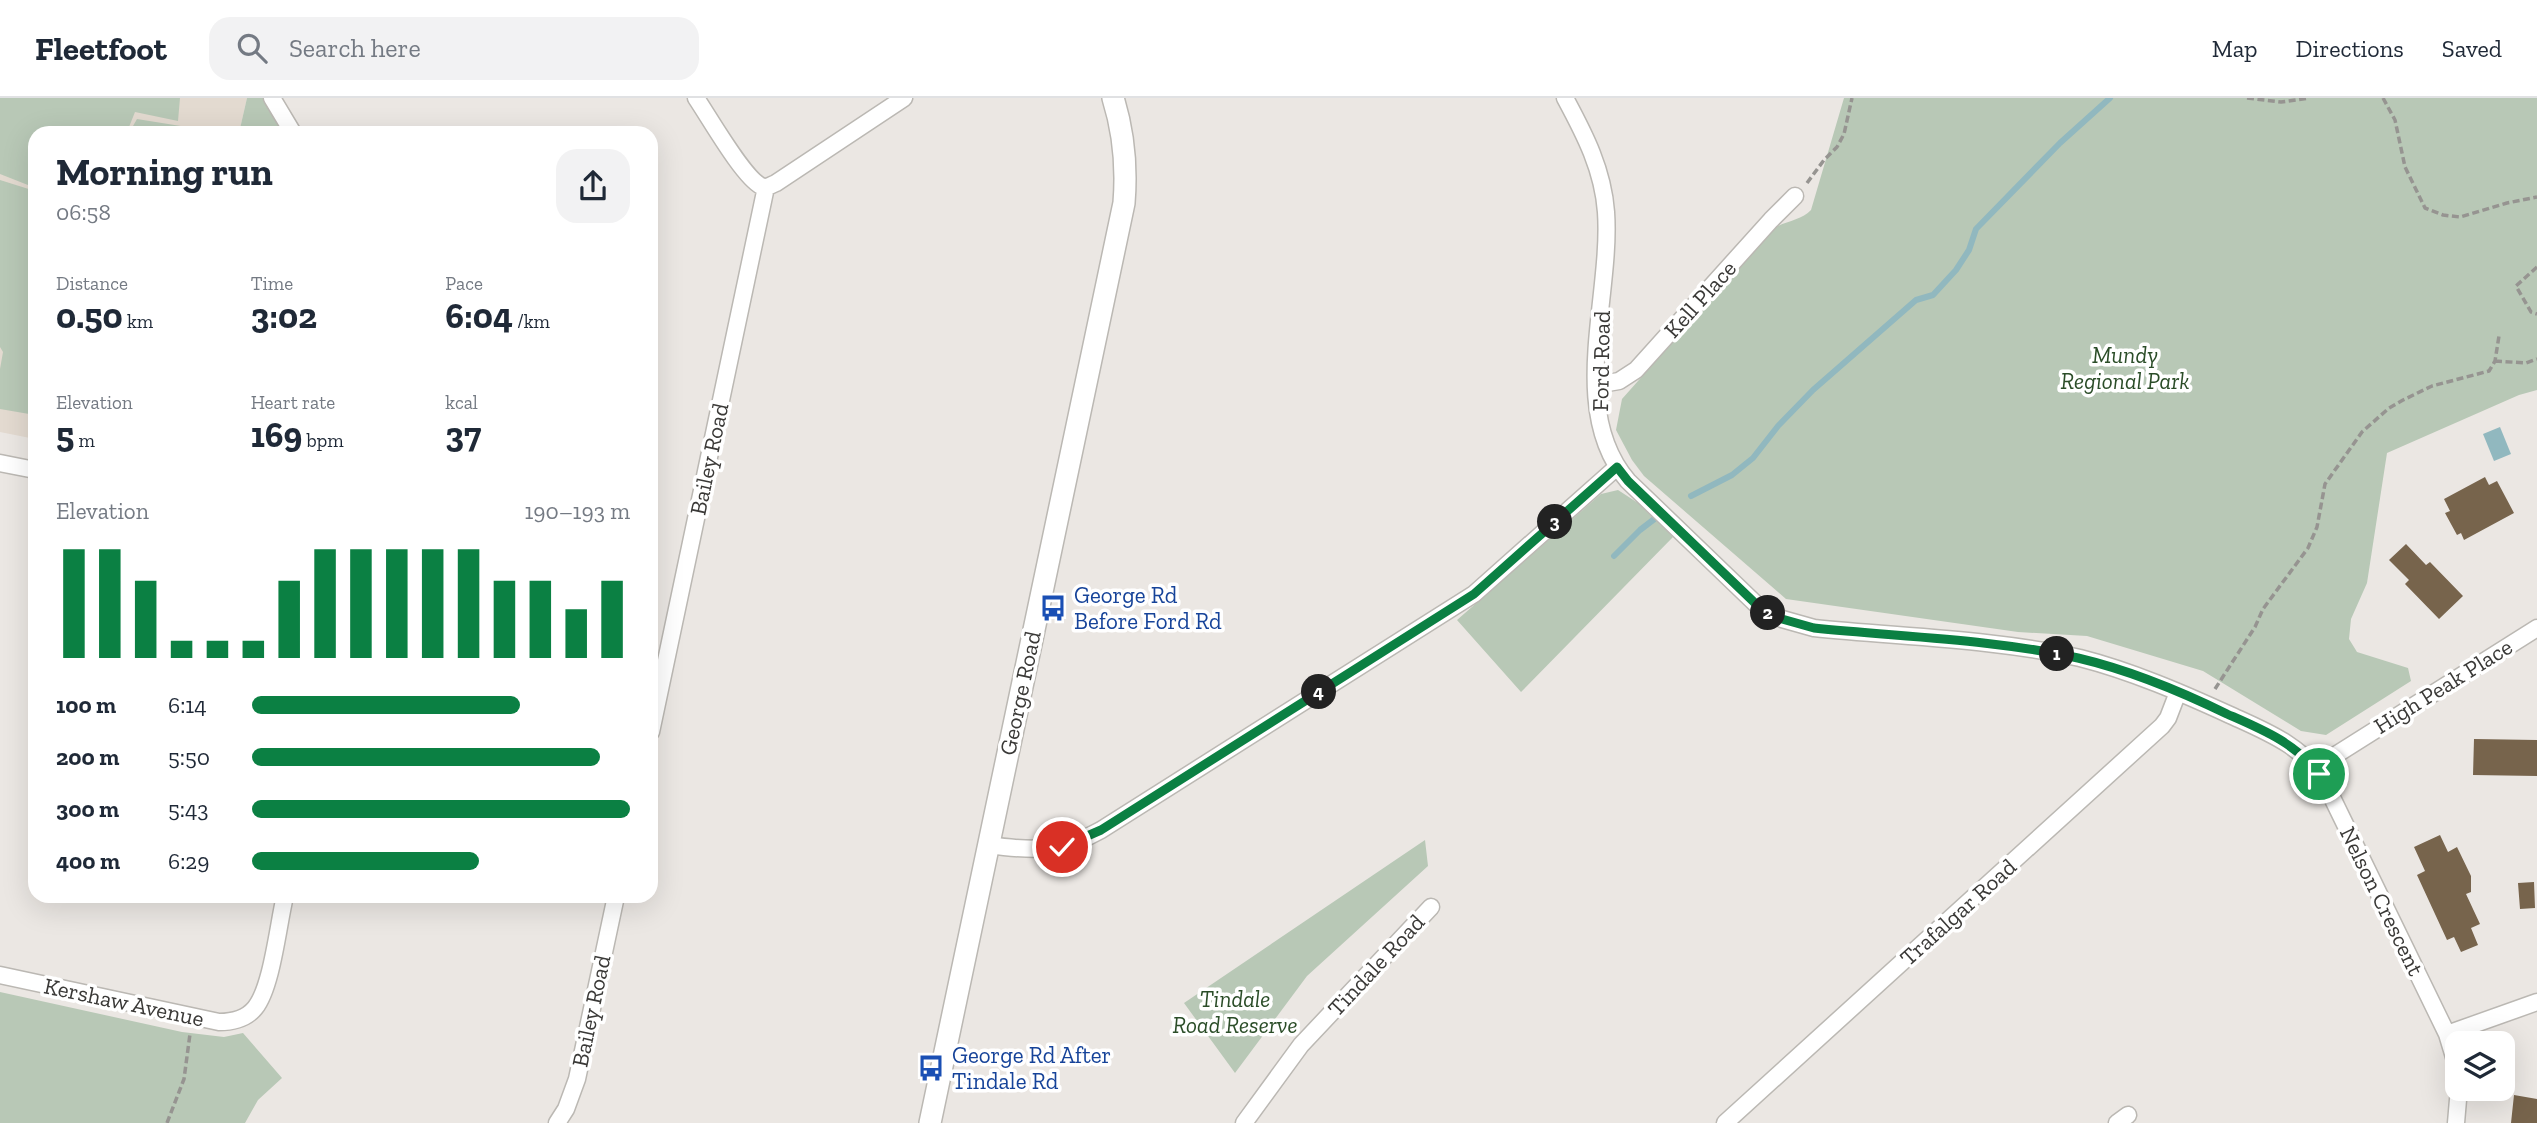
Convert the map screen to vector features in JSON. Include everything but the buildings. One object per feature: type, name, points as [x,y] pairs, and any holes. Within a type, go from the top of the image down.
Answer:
[{"type":"street","points":[[272,98],[289,126]]},
{"type":"street","points":[[696,98],[745,170],[759,185],[766,187],[904,98]]},
{"type":"street","name":"George Road","points":[[930,1123],[1124,203],[1124,142],[1113,98]]},
{"type":"street","name":"Ford Road","points":[[1565,98],[1595,159],[1606,210],[1606,252],[1596,385],[1599,419],[1617,467]]},
{"type":"street","name":"Bailey Road","points":[[658,699],[766,187]]},
{"type":"street","name":"Kell Place","points":[[1596,385],[1619,381],[1636,370],[1795,196]]},
{"type":"street","points":[[0,463],[28,469]]},
{"type":"street","points":[[988,845],[1024,850],[1054,849],[1101,830],[1474,594],[1617,467]]},
{"type":"street","name":"Nelson Crescent","points":[[1617,467],[1628,481],[1758,606],[1782,619],[1814,628],[2054,653],[2103,665],[2178,692],[2284,741],[2315,768],[2446,1031]]},
{"type":"street","name":"High Peak Place","points":[[2315,768],[2537,628]]},
{"type":"street","name":"Trafalgar Road","points":[[1726,1123],[2162,726],[2178,692]]},
{"type":"street","name":"Kershaw Avenue","points":[[0,975],[219,1022],[236,1020],[254,1009],[266,987],[284,903]]},
{"type":"street","name":"Bailey Road","points":[[557,1123],[566,1110],[577,1079],[615,903]]},
{"type":"street","name":"Tindale Road","points":[[1244,1123],[1301,1045],[1431,907]]},
{"type":"street","points":[[2455,1031],[2537,1002]]},
{"type":"street","points":[[2456,1123],[2458,1101]]},
{"type":"path","points":[[1795,196],[1837,147],[1844,134],[1852,98]]},
{"type":"path","points":[[2247,98],[2281,102],[2309,98]]},
{"type":"path","points":[[2383,98],[2395,120],[2405,167],[2425,208],[2443,215],[2460,217],[2507,202],[2537,197]]},
{"type":"path","points":[[2537,267],[2515,286],[2531,312],[2537,314]]},
{"type":"path","points":[[2211,693],[2255,627],[2263,609],[2308,548],[2317,527],[2325,484],[2362,432],[2389,408],[2432,386],[2489,371],[2496,361],[2499,336]]},
{"type":"path","points":[[2496,361],[2526,363],[2537,359]]},
{"type":"path","points":[[167,1123],[184,1079],[191,1032]]},
{"type":"shaded area","points":[[0,98],[247,98],[241,126],[28,126],[28,438],[0,432]]},
{"type":"green space","points":[[0,98],[180,98],[178,121],[135,112],[129,126],[28,126],[28,185],[0,174]]},
{"type":"green space","points":[[247,98],[275,98],[293,126],[241,126]]},
{"type":"green space","name":"Mundy Regional Park","points":[[1844,98],[2537,98],[2537,390],[2519,395],[2387,453],[2367,583],[2351,619],[2349,639],[2357,652],[2408,668],[2411,681],[2326,735],[2301,731],[2203,671],[2087,636],[2018,632],[1786,599],[1644,476],[1616,430],[1622,399],[1774,228],[1811,210]]},
{"type":"green space","points":[[137,119],[181,126],[133,126]]},
{"type":"green space","points":[[0,180],[28,189],[28,414],[0,409],[0,369],[3,352],[0,347]]},
{"type":"green space","points":[[1618,490],[1638,503],[1673,537],[1521,692],[1457,620],[1601,494]]},
{"type":"green space","name":"Tindale Road Reserve","points":[[1425,840],[1428,866],[1307,976],[1235,1073],[1184,1003]]},
{"type":"green space","points":[[0,992],[182,1032],[224,1037],[243,1033],[282,1078],[258,1100],[245,1123],[0,1123]]},
{"type":"water","points":[[2500,427],[2511,454],[2494,461],[2483,434]]},
{"type":"waterway","points":[[1691,496],[1732,475],[1753,458],[1778,426],[1813,390],[1916,300],[1933,295],[1956,270],[1969,250],[1976,229],[2060,143],[2110,98]]},
{"type":"waterway","points":[[1614,556],[1657,517]]},
{"type":"place","name":"George Rd Before Ford Rd","points":[[1053,608]]},
{"type":"place","name":"George Rd After Tindale Rd","points":[[931,1068]]},
{"type":"route","points":[[1062,847],[1101,830],[1474,594],[1617,467],[1732,583],[1758,606],[1782,619],[1814,628],[2054,653],[2103,665],[2188,695],[2284,741],[2309,760],[2319,774]]}]
